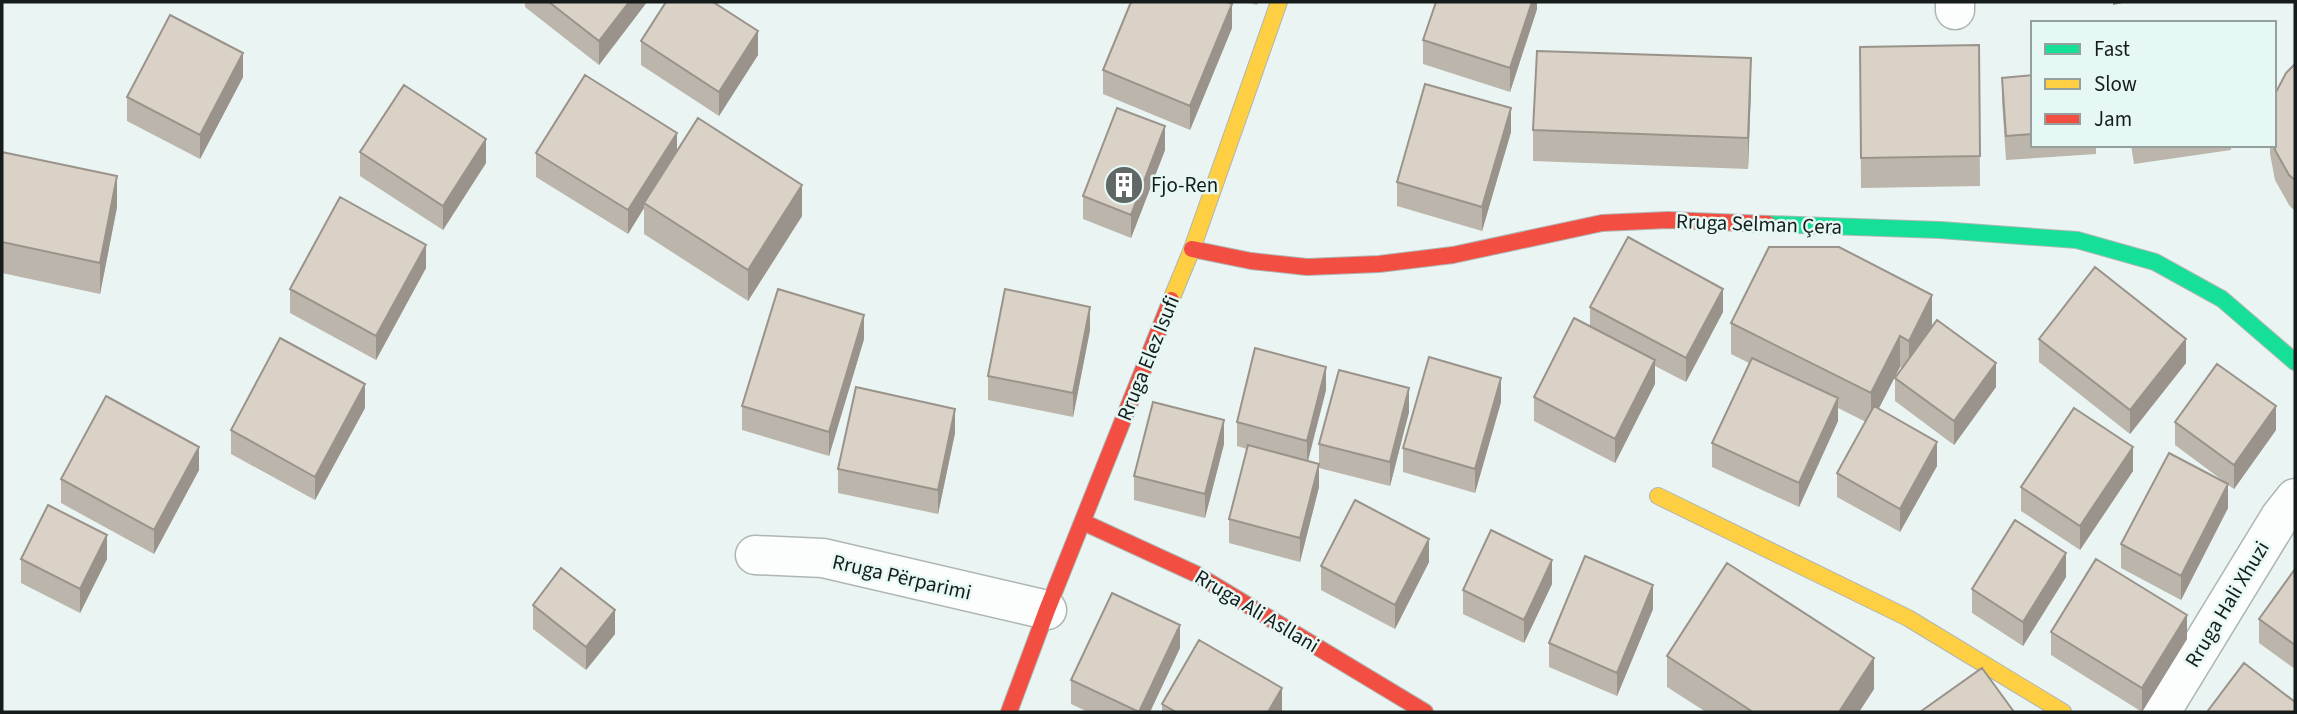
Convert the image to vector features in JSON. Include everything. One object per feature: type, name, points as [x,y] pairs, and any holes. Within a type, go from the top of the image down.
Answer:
[{"type":"street","name":"Rruga Elez Isufi","points":[[1009,712],[1047,610],[1192,249],[1279,2]]},
{"type":"street","name":"Rruga Selman Çera","points":[[1192,249],[1251,261],[1307,267],[1379,264],[1452,255],[1602,223],[1668,220],[1940,230],[2077,240],[2155,262],[2211,292],[2295,362]]},
{"type":"street","points":[[1658,496],[1908,618],[2063,712]]},
{"type":"street","name":"Rruga Hali Xhuzi","points":[[2161,712],[2280,517],[2295,498]]},
{"type":"street","name":"Rruga Ali Asllani","points":[[1083,523],[1196,574],[1425,712]]},
{"type":"street","name":"Rruga Përparimi","points":[[755,555],[824,558],[1047,610]]},
{"type":"building","points":[[549,2],[629,2],[599,41]]},
{"type":"building","points":[[666,2],[713,2],[758,31],[719,92],[641,41]]},
{"type":"building","points":[[1131,2],[1232,4],[1190,106],[1103,70]]},
{"type":"building","points":[[1436,2],[1532,2],[1510,68],[1423,40]]},
{"type":"building","points":[[170,15],[243,53],[200,135],[127,97]]},
{"type":"building","points":[[1979,45],[1980,156],[1861,158],[1860,47]]},
{"type":"building","points":[[1537,51],[1751,58],[1748,138],[1533,130]]},
{"type":"building","points":[[2295,64],[2295,180],[2289,175],[2274,147],[2276,92],[2286,73]]},
{"type":"building","points":[[585,75],[677,133],[628,210],[536,153]]},
{"type":"building","points":[[2031,75],[2031,134],[2006,136],[2002,78]]},
{"type":"building","points":[[1425,84],[1511,108],[1482,207],[1397,182]]},
{"type":"building","points":[[404,85],[486,139],[443,206],[360,152]]},
{"type":"building","name":"Fjo-Ren","points":[[1117,108],[1165,126],[1131,215],[1083,196]]},
{"type":"building","points":[[698,118],[802,185],[748,270],[644,203]]},
{"type":"building","points":[[2,152],[117,176],[100,263],[2,242]]},
{"type":"building","points":[[340,197],[426,245],[376,336],[290,289]]},
{"type":"building","points":[[1628,237],[1723,289],[1686,358],[1590,307]]},
{"type":"building","points":[[1769,247],[1839,247],[1932,295],[1909,341],[1900,336],[1871,393],[1731,323]]},
{"type":"building","points":[[2095,267],[2186,339],[2130,410],[2039,339]]},
{"type":"building","points":[[778,289],[864,315],[829,432],[742,406]]},
{"type":"building","points":[[1005,289],[1090,307],[1073,393],[988,376]]},
{"type":"building","points":[[1574,318],[1655,360],[1615,439],[1534,397]]},
{"type":"building","points":[[1937,320],[1996,363],[1954,421],[1895,378]]},
{"type":"building","points":[[280,338],[365,384],[315,477],[231,430]]},
{"type":"building","points":[[1255,348],[1326,367],[1307,441],[1237,422]]},
{"type":"building","points":[[1429,357],[1501,378],[1475,469],[1403,448]]},
{"type":"building","points":[[1752,358],[1838,398],[1799,483],[1712,443]]},
{"type":"building","points":[[2217,364],[2276,406],[2234,465],[2175,422]]},
{"type":"building","points":[[1339,370],[1409,388],[1390,462],[1319,444]]},
{"type":"building","points":[[856,387],[955,409],[938,490],[838,469]]},
{"type":"building","points":[[106,396],[199,447],[154,530],[61,479]]},
{"type":"building","points":[[1153,402],[1224,420],[1205,494],[1134,476]]},
{"type":"building","points":[[1874,406],[1937,442],[1900,509],[1837,473]]},
{"type":"building","points":[[2074,408],[2133,447],[2080,526],[2021,487]]},
{"type":"building","points":[[1248,445],[1319,464],[1300,538],[1229,519]]},
{"type":"building","points":[[2169,453],[2228,484],[2181,576],[2121,544]]},
{"type":"building","points":[[1355,500],[1429,539],[1395,605],[1321,566]]},
{"type":"building","points":[[48,505],[107,535],[80,589],[21,559]]},
{"type":"building","points":[[2015,520],[2066,553],[2023,622],[1972,589]]},
{"type":"building","points":[[1491,530],[1552,560],[1524,620],[1463,590]]},
{"type":"building","points":[[1585,556],[1653,585],[1617,673],[1549,643]]},
{"type":"building","points":[[2096,559],[2187,615],[2142,688],[2051,632]]},
{"type":"building","points":[[1727,563],[1874,658],[1839,712],[1753,712],[1667,656]]},
{"type":"building","points":[[561,568],[615,610],[586,647],[533,605]]},
{"type":"building","points":[[2295,569],[2295,645],[2259,619]]},
{"type":"building","points":[[1112,593],[1180,625],[1139,712],[1071,680]]},
{"type":"building","points":[[1199,640],[1282,688],[1268,712],[1176,712],[1162,704]]},
{"type":"building","points":[[2244,663],[2295,702],[2295,712],[2207,712]]},
{"type":"building","points":[[1982,668],[2014,712],[1920,712]]},
{"type":"traffic: fast","points":[[1768,224],[1940,230],[2077,240],[2155,262],[2222,299],[2295,362]]},
{"type":"traffic: slow","points":[[1171,300],[1192,249],[1279,2]]},
{"type":"traffic: slow","points":[[1658,496],[1908,618],[2063,712]]},
{"type":"traffic: jam","points":[[1192,249],[1251,261],[1307,267],[1379,264],[1453,255],[1602,223],[1668,220],[1768,224]]},
{"type":"traffic: jam","points":[[1009,712],[1171,300]]},
{"type":"traffic: jam","points":[[1083,522],[1196,574],[1425,712]]},
{"type":"place","name":"Fjo-Ren","points":[[1124,185]]}]
